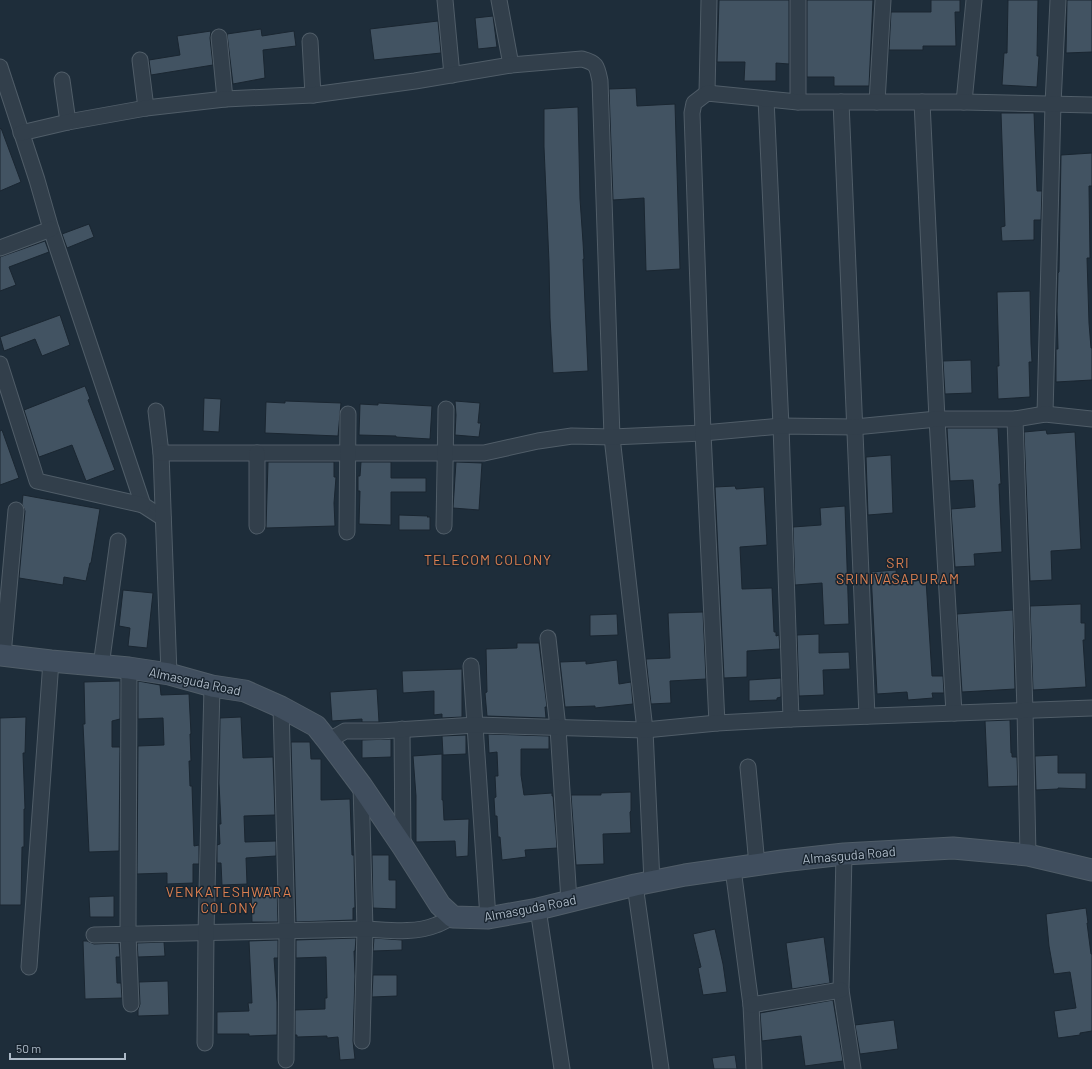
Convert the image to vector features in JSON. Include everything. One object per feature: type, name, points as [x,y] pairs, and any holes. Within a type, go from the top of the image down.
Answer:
[{"type":"street","points":[[445,0],[452,75]]},
{"type":"street","points":[[499,0],[511,65]]},
{"type":"street","points":[[707,93],[710,0]]},
{"type":"street","points":[[798,0],[798,102]]},
{"type":"street","points":[[877,102],[883,0]]},
{"type":"street","points":[[964,102],[974,0]]},
{"type":"street","points":[[1045,414],[1053,104],[1058,0]]},
{"type":"street","points":[[219,37],[225,99]]},
{"type":"street","points":[[310,41],[313,95]]},
{"type":"street","points":[[22,132],[146,108],[225,99],[313,95],[511,65],[582,59],[592,62],[597,69],[600,80],[612,437],[645,730],[644,884],[661,1069]]},
{"type":"street","points":[[140,60],[146,108]]},
{"type":"street","points":[[0,67],[22,132],[51,229],[143,505]]},
{"type":"street","points":[[62,80],[68,122]]},
{"type":"street","points":[[717,723],[703,433],[692,112],[694,103],[707,93],[798,102],[964,102],[1092,105]]},
{"type":"street","points":[[766,99],[781,426],[791,719]]},
{"type":"street","points":[[841,102],[867,716]]},
{"type":"street","points":[[922,102],[937,419],[954,713]]},
{"type":"street","points":[[0,248],[51,229]]},
{"type":"street","points":[[0,364],[37,481],[143,505],[163,518]]},
{"type":"street","points":[[444,526],[446,409]]},
{"type":"street","points":[[156,412],[161,453],[168,674]]},
{"type":"street","points":[[347,532],[348,414]]},
{"type":"street","points":[[161,453],[484,453],[538,441],[572,436],[612,437],[703,433],[781,426],[855,427],[937,419],[1015,419],[1045,414],[1092,419]]},
{"type":"street","points":[[1015,419],[1025,710],[1028,855]]},
{"type":"street","points":[[257,453],[257,526]]},
{"type":"street","points":[[1,655],[16,510]]},
{"type":"street","points":[[101,666],[118,541]]},
{"type":"street","points":[[548,638],[558,728],[569,901]]},
{"type":"street","name":"Almasguda Road","points":[[1,655],[129,668],[168,674],[212,686],[245,691],[281,707],[316,726],[361,785],[440,905],[453,917],[488,918],[685,875],[844,854],[954,848],[1028,855],[1092,870]]},
{"type":"street","points":[[29,967],[51,661]]},
{"type":"street","points":[[471,666],[488,918]]},
{"type":"street","points":[[129,668],[128,934],[131,1004]]},
{"type":"street","points":[[205,1043],[212,686]]},
{"type":"street","points":[[281,707],[287,930],[286,1060]]},
{"type":"street","points":[[328,741],[345,731],[380,731],[476,725],[645,730],[717,723],[791,719],[1092,708]]},
{"type":"street","points":[[402,729],[403,847]]},
{"type":"street","points":[[748,767],[757,865]]},
{"type":"street","points":[[361,785],[365,929],[362,1040]]},
{"type":"street","points":[[844,854],[841,990],[853,1069]]},
{"type":"street","points":[[733,869],[751,1005],[754,1069]]},
{"type":"street","points":[[538,908],[562,1069]]},
{"type":"street","points":[[94,935],[287,930],[365,929],[399,931],[422,929],[436,925],[453,917]]},
{"type":"street","points":[[751,1005],[841,990]]},
{"type":"building","points":[[719,0],[789,0],[789,64],[776,63],[776,81],[744,81],[745,62],[717,62]]},
{"type":"building","points":[[807,0],[873,0],[869,86],[834,86],[834,77],[807,77]]},
{"type":"building","points":[[931,0],[960,0],[960,12],[955,12],[956,46],[923,46],[923,50],[889,50],[891,12],[931,12]]},
{"type":"building","points":[[1008,0],[1038,0],[1037,56],[1039,56],[1037,87],[1002,85],[1004,53],[1007,53]]},
{"type":"building","points":[[1067,0],[1092,0],[1092,52],[1066,53]]},
{"type":"building","points":[[493,16],[497,47],[478,49],[475,18]]},
{"type":"building","points":[[438,21],[441,53],[374,60],[370,29]]},
{"type":"building","points":[[261,29],[262,36],[294,31],[296,46],[263,50],[265,78],[233,84],[227,34]]},
{"type":"building","points":[[211,31],[210,38],[213,65],[151,75],[149,60],[180,55],[177,36]]},
{"type":"building","points":[[636,88],[637,106],[675,104],[680,269],[646,271],[644,198],[613,200],[609,89]]},
{"type":"building","points":[[578,107],[580,199],[584,259],[588,371],[553,373],[544,147],[544,109]]},
{"type":"building","points":[[1001,113],[1034,113],[1037,191],[1042,191],[1041,220],[1034,220],[1034,240],[1002,241],[1001,227],[1005,226]]},
{"type":"building","points":[[1,128],[21,182],[0,191],[0,129]]},
{"type":"building","points":[[1092,153],[1092,186],[1089,186],[1090,258],[1087,258],[1089,323],[1092,348],[1092,380],[1056,382],[1056,349],[1058,349],[1057,311],[1061,155]]},
{"type":"building","points":[[89,224],[94,237],[67,248],[62,234]]},
{"type":"building","points":[[45,241],[49,252],[9,267],[16,285],[0,291],[0,257]]},
{"type":"building","points":[[1030,291],[1032,362],[1029,362],[1030,397],[998,399],[997,366],[999,366],[997,292]]},
{"type":"building","points":[[60,315],[70,345],[42,356],[35,339],[4,351],[0,337]]},
{"type":"building","points":[[971,360],[972,393],[945,394],[943,361]]},
{"type":"building","points":[[85,386],[90,399],[88,400],[115,470],[86,481],[72,445],[39,457],[24,410]]},
{"type":"building","points":[[204,398],[221,399],[219,432],[203,431]]},
{"type":"building","points":[[285,401],[341,403],[338,436],[265,433],[266,402],[285,403]]},
{"type":"building","points":[[455,401],[480,403],[478,423],[481,423],[479,437],[455,435]]},
{"type":"building","points":[[378,403],[432,406],[430,439],[359,435],[360,404],[378,405]]},
{"type":"building","points":[[947,428],[998,428],[1002,552],[974,554],[975,566],[955,567],[951,509],[975,507],[973,480],[950,481]]},
{"type":"building","points":[[2,430],[19,478],[0,485],[0,431]]},
{"type":"building","points":[[1046,430],[1047,434],[1075,432],[1081,549],[1051,551],[1052,580],[1030,581],[1024,432]]},
{"type":"building","points":[[891,455],[893,513],[868,515],[866,457]]},
{"type":"building","points":[[268,462],[334,462],[334,477],[336,477],[334,503],[335,526],[266,528]]},
{"type":"building","points":[[361,462],[391,462],[391,478],[426,478],[426,492],[391,492],[391,525],[359,524],[360,491],[358,491],[358,476],[360,476]]},
{"type":"building","points":[[456,462],[482,463],[479,510],[453,508]]},
{"type":"building","points":[[735,486],[736,489],[764,487],[767,545],[740,547],[742,589],[772,588],[774,632],[776,632],[776,636],[779,635],[780,649],[747,651],[747,677],[724,678],[715,487]]},
{"type":"building","points":[[23,495],[100,509],[91,563],[86,581],[64,577],[63,585],[19,578],[25,511],[22,504]]},
{"type":"building","points":[[845,506],[849,624],[824,625],[822,583],[795,585],[793,527],[821,525],[820,508]]},
{"type":"building","points":[[399,515],[428,516],[427,517],[430,517],[430,530],[399,530]]},
{"type":"building","points":[[896,570],[897,582],[926,580],[932,676],[943,676],[944,693],[932,693],[933,698],[908,700],[907,692],[877,694],[871,572]]},
{"type":"building","points":[[123,590],[153,593],[147,648],[128,646],[130,628],[119,626]]},
{"type":"building","points":[[1081,604],[1081,623],[1085,623],[1085,640],[1083,640],[1086,687],[1033,690],[1030,606]]},
{"type":"building","points":[[1013,610],[1015,689],[962,692],[957,614]]},
{"type":"building","points":[[703,612],[706,679],[670,681],[671,703],[651,704],[646,659],[670,658],[668,613]]},
{"type":"building","points":[[617,614],[618,635],[590,636],[590,615]]},
{"type":"building","points":[[819,634],[819,653],[849,652],[850,669],[823,670],[824,695],[799,696],[797,635]]},
{"type":"building","points":[[517,643],[539,643],[547,707],[545,707],[546,718],[487,716],[485,693],[487,692],[486,649],[517,648]]},
{"type":"building","points":[[617,660],[619,684],[631,682],[633,704],[595,708],[595,706],[565,707],[560,662],[586,661],[586,664]]},
{"type":"building","points":[[462,669],[462,717],[442,718],[442,714],[434,715],[434,691],[403,693],[402,671]]},
{"type":"building","points":[[781,678],[781,697],[777,698],[777,700],[749,701],[749,680]]},
{"type":"building","points":[[120,681],[120,719],[112,721],[112,747],[120,747],[119,851],[89,852],[83,724],[85,724],[84,682]]},
{"type":"building","points":[[138,681],[160,685],[161,695],[189,694],[191,761],[189,761],[190,786],[192,786],[194,846],[199,845],[199,864],[193,864],[193,883],[167,884],[167,873],[137,874],[138,746],[164,745],[163,718],[138,719]]},
{"type":"building","points":[[377,689],[379,722],[362,722],[362,719],[332,721],[330,692]]},
{"type":"building","points":[[26,717],[25,753],[23,753],[25,809],[24,847],[22,847],[21,905],[0,905],[0,718]]},
{"type":"building","points":[[241,717],[243,758],[273,757],[275,815],[244,816],[245,842],[276,841],[276,856],[246,858],[247,884],[222,885],[221,863],[217,863],[217,845],[220,844],[219,824],[221,824],[219,783],[220,718]]},
{"type":"building","points":[[1010,720],[1011,753],[1012,757],[1017,757],[1018,786],[988,787],[985,721]]},
{"type":"building","points":[[488,734],[549,736],[549,749],[521,749],[521,775],[524,795],[552,793],[557,848],[525,850],[526,857],[502,860],[500,837],[498,837],[497,816],[495,816],[494,798],[496,797],[495,776],[498,776],[497,752],[489,753]]},
{"type":"building","points":[[466,735],[466,754],[443,755],[442,736]]},
{"type":"building","points":[[391,739],[391,757],[362,758],[362,740]]},
{"type":"building","points":[[291,742],[310,742],[311,759],[321,759],[321,800],[350,799],[352,855],[354,855],[355,908],[353,908],[353,920],[296,922]]},
{"type":"building","points":[[442,754],[442,800],[444,820],[469,819],[468,856],[456,857],[455,841],[416,842],[416,796],[413,756]]},
{"type":"building","points":[[1058,755],[1058,773],[1086,773],[1086,789],[1058,788],[1036,790],[1035,756]]},
{"type":"building","points":[[631,792],[631,833],[603,834],[604,864],[576,865],[571,795],[601,795],[601,793]]},
{"type":"building","points":[[372,855],[389,855],[389,880],[396,880],[396,909],[373,908]]},
{"type":"building","points":[[277,886],[278,922],[252,922],[251,887]]},
{"type":"building","points":[[114,896],[114,917],[90,917],[89,897]]},
{"type":"building","points":[[1086,908],[1092,954],[1092,1031],[1080,1033],[1080,1035],[1058,1038],[1054,1011],[1076,1008],[1070,972],[1054,974],[1049,946],[1046,914]]},
{"type":"building","points":[[715,929],[723,964],[727,992],[703,995],[698,968],[701,967],[693,934]]},
{"type":"building","points":[[824,937],[830,983],[792,989],[786,943]]},
{"type":"building","points":[[356,938],[354,951],[355,976],[353,1041],[355,1059],[340,1060],[338,1037],[297,1037],[297,1035],[295,1035],[295,1010],[325,1009],[325,998],[327,998],[326,957],[296,958],[296,940]]},
{"type":"building","points":[[374,938],[402,940],[402,950],[373,951]]},
{"type":"building","points":[[278,940],[278,958],[274,958],[277,1002],[277,1035],[249,1036],[249,1034],[217,1034],[217,1012],[249,1011],[248,1003],[252,1003],[249,941]]},
{"type":"building","points":[[83,941],[94,944],[119,943],[120,957],[116,957],[117,983],[121,983],[122,998],[85,999]]},
{"type":"building","points":[[164,942],[165,956],[138,957],[137,943]]},
{"type":"building","points":[[373,975],[397,975],[397,996],[372,997]]},
{"type":"building","points":[[168,981],[169,1015],[138,1016],[140,1004],[139,982]]},
{"type":"building","points":[[833,1000],[843,1061],[805,1066],[801,1036],[762,1041],[760,1013]]},
{"type":"building","points":[[894,1020],[898,1049],[860,1054],[855,1025]]},
{"type":"building","points":[[735,1055],[737,1069],[714,1069],[712,1058]]},
{"type":"district","name":"TELECOM COLONY","points":[[488,559]]},
{"type":"district","name":"SRI SRINIVASAPURAM","points":[[898,570]]},
{"type":"district","name":"VENKATESHWARA COLONY","points":[[229,900]]}]
